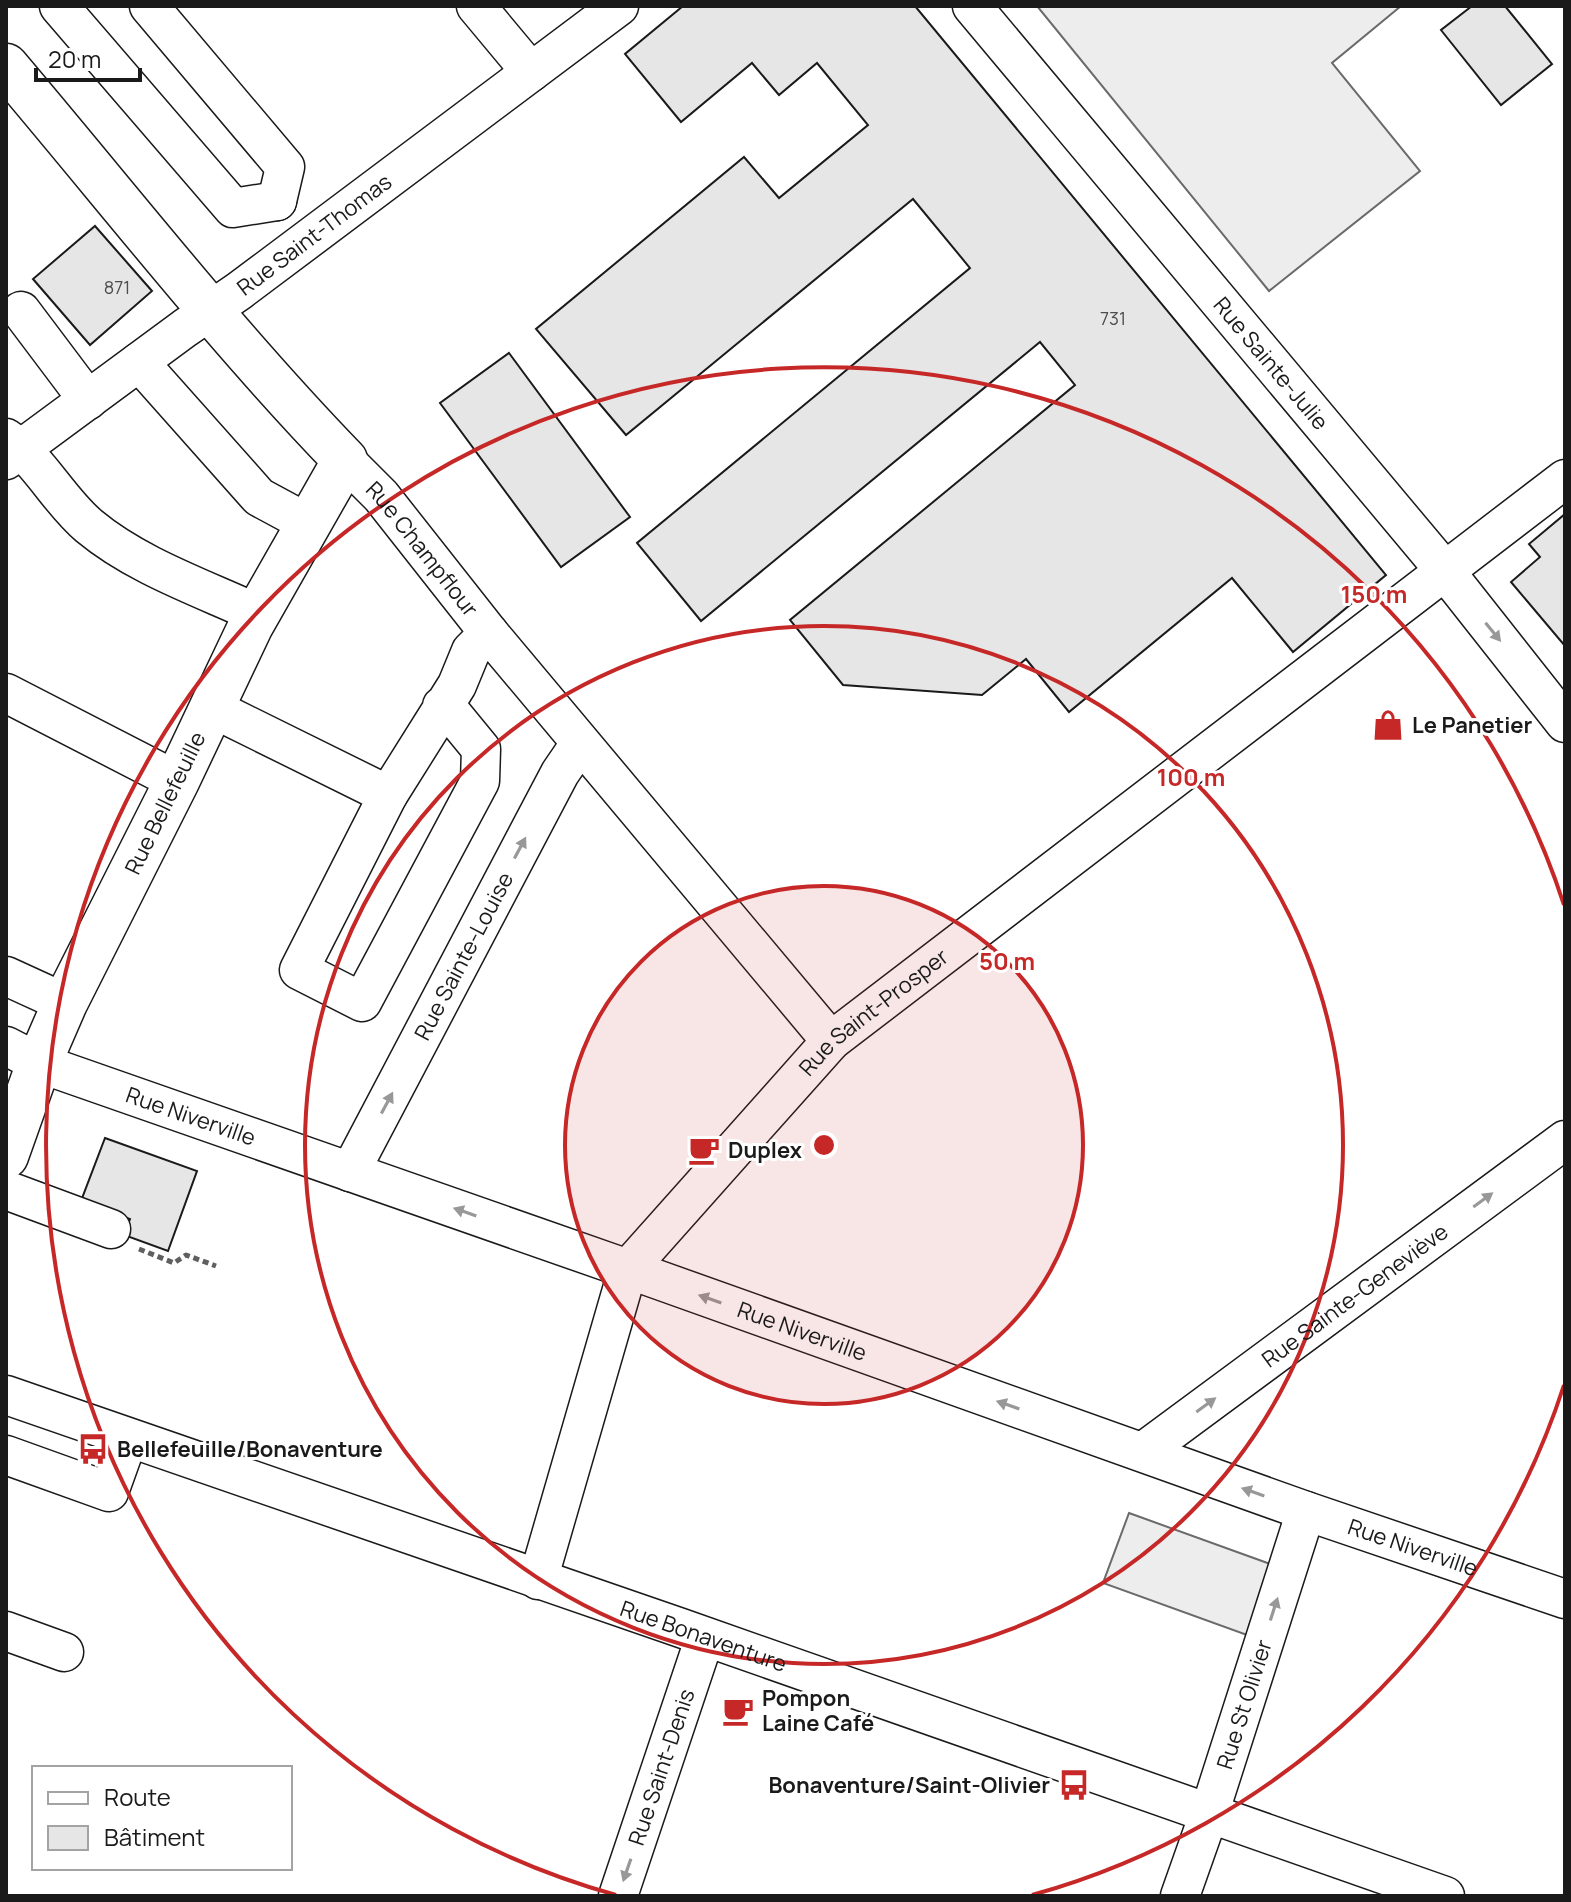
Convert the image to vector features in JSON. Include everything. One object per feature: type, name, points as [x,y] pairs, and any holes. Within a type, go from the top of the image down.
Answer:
[{"type":"main road","name":"Rue Champflour","points":[[13,89],[345,460]]},
{"type":"main road","name":"Rue Bellefeuille","points":[[6,1156],[22,1055],[65,1003],[258,614],[345,460]]},
{"type":"street","points":[[59,6],[233,208],[277,201]]},
{"type":"street","points":[[149,6],[285,167],[277,201]]},
{"type":"street","points":[[476,6],[531,72]]},
{"type":"street","name":"Rue Saint-Thomas","points":[[11,449],[88,400],[619,6]]},
{"type":"street","name":"Rue Sainte-Julie","points":[[972,6],[1445,571],[1565,723]]},
{"type":"street","points":[[277,201],[306,239]]},
{"type":"street","points":[[21,311],[88,400]]},
{"type":"street","points":[[139,362],[259,497],[309,524]]},
{"type":"street","points":[[11,449],[70,508],[113,544],[258,614]]},
{"type":"street","name":"Rue Champflour","points":[[345,460],[388,505],[489,633],[831,1041]]},
{"type":"street","name":"Rue Saint-Prosper","points":[[538,1580],[628,1269],[831,1041],[1565,479]]},
{"type":"street","points":[[442,706],[449,710],[481,749],[480,781],[362,1002],[299,970],[388,795],[442,706],[457,685],[471,651],[489,633]]},
{"type":"street","points":[[6,693],[177,781]]},
{"type":"street","points":[[212,708],[388,795]]},
{"type":"street","name":"Rue Sainte-Louise","points":[[350,1172],[560,773],[573,754],[583,746]]},
{"type":"street","points":[[6,976],[65,1003]]},
{"type":"street","name":"Rue Niverville","points":[[22,1055],[1306,1511],[1565,1599]]},
{"type":"street","name":"Rue Sainte-Geneviève","points":[[1144,1451],[1565,1140]]},
{"type":"street","points":[[6,1190],[111,1229]]},
{"type":"street","name":"Rue Bonaventure","points":[[6,1395],[1445,1896]]},
{"type":"street","points":[[6,1455],[109,1492],[128,1439]]},
{"type":"street","name":"Rue St Olivier","points":[[1180,1896],[1306,1511]]},
{"type":"street","points":[[6,1631],[64,1652]]},
{"type":"street","name":"Rue Saint-Denis","points":[[618,1896],[705,1637]]},
{"type":"path","points":[[153,1255],[174,1263],[186,1255],[216,1266]]},
{"type":"shaded area","points":[[1037,6],[1401,6],[1332,63],[1420,171],[1269,291]]},
{"type":"shaded area","points":[[1129,1513],[1273,1565],[1247,1635],[1103,1583]]},
{"type":"building","points":[[683,6],[915,6],[1386,575],[1293,652],[1232,578],[1069,712],[1026,659],[982,695],[843,685],[790,620],[1075,385],[1040,342],[701,621],[637,543],[970,268],[913,199],[626,435],[536,329],[744,157],[779,198],[868,125],[817,63],[779,95],[752,63],[681,122],[625,54]]},
{"type":"building","points":[[1472,6],[1505,6],[1552,64],[1501,105],[1441,30]]},
{"type":"building","points":[[95,226],[152,291],[90,345],[33,279]]},
{"type":"building","points":[[509,353],[630,517],[561,567],[440,403]]},
{"type":"building","points":[[1565,514],[1565,646],[1511,582],[1540,557],[1529,544]]},
{"type":"building","points":[[105,1138],[197,1171],[168,1251],[124,1235],[130,1219],[81,1201]]},
{"type":"place","name":"Le Panetier","points":[[1388,725]]},
{"type":"place","name":"Duplex","points":[[704,1150]]},
{"type":"place","name":"Bellefeuille/Bonaventure","points":[[93,1449]]},
{"type":"place","name":"Pompon Laine Café","points":[[738,1711]]},
{"type":"place","name":"Bonaventure/Saint-Olivier","points":[[1074,1785]]}]
